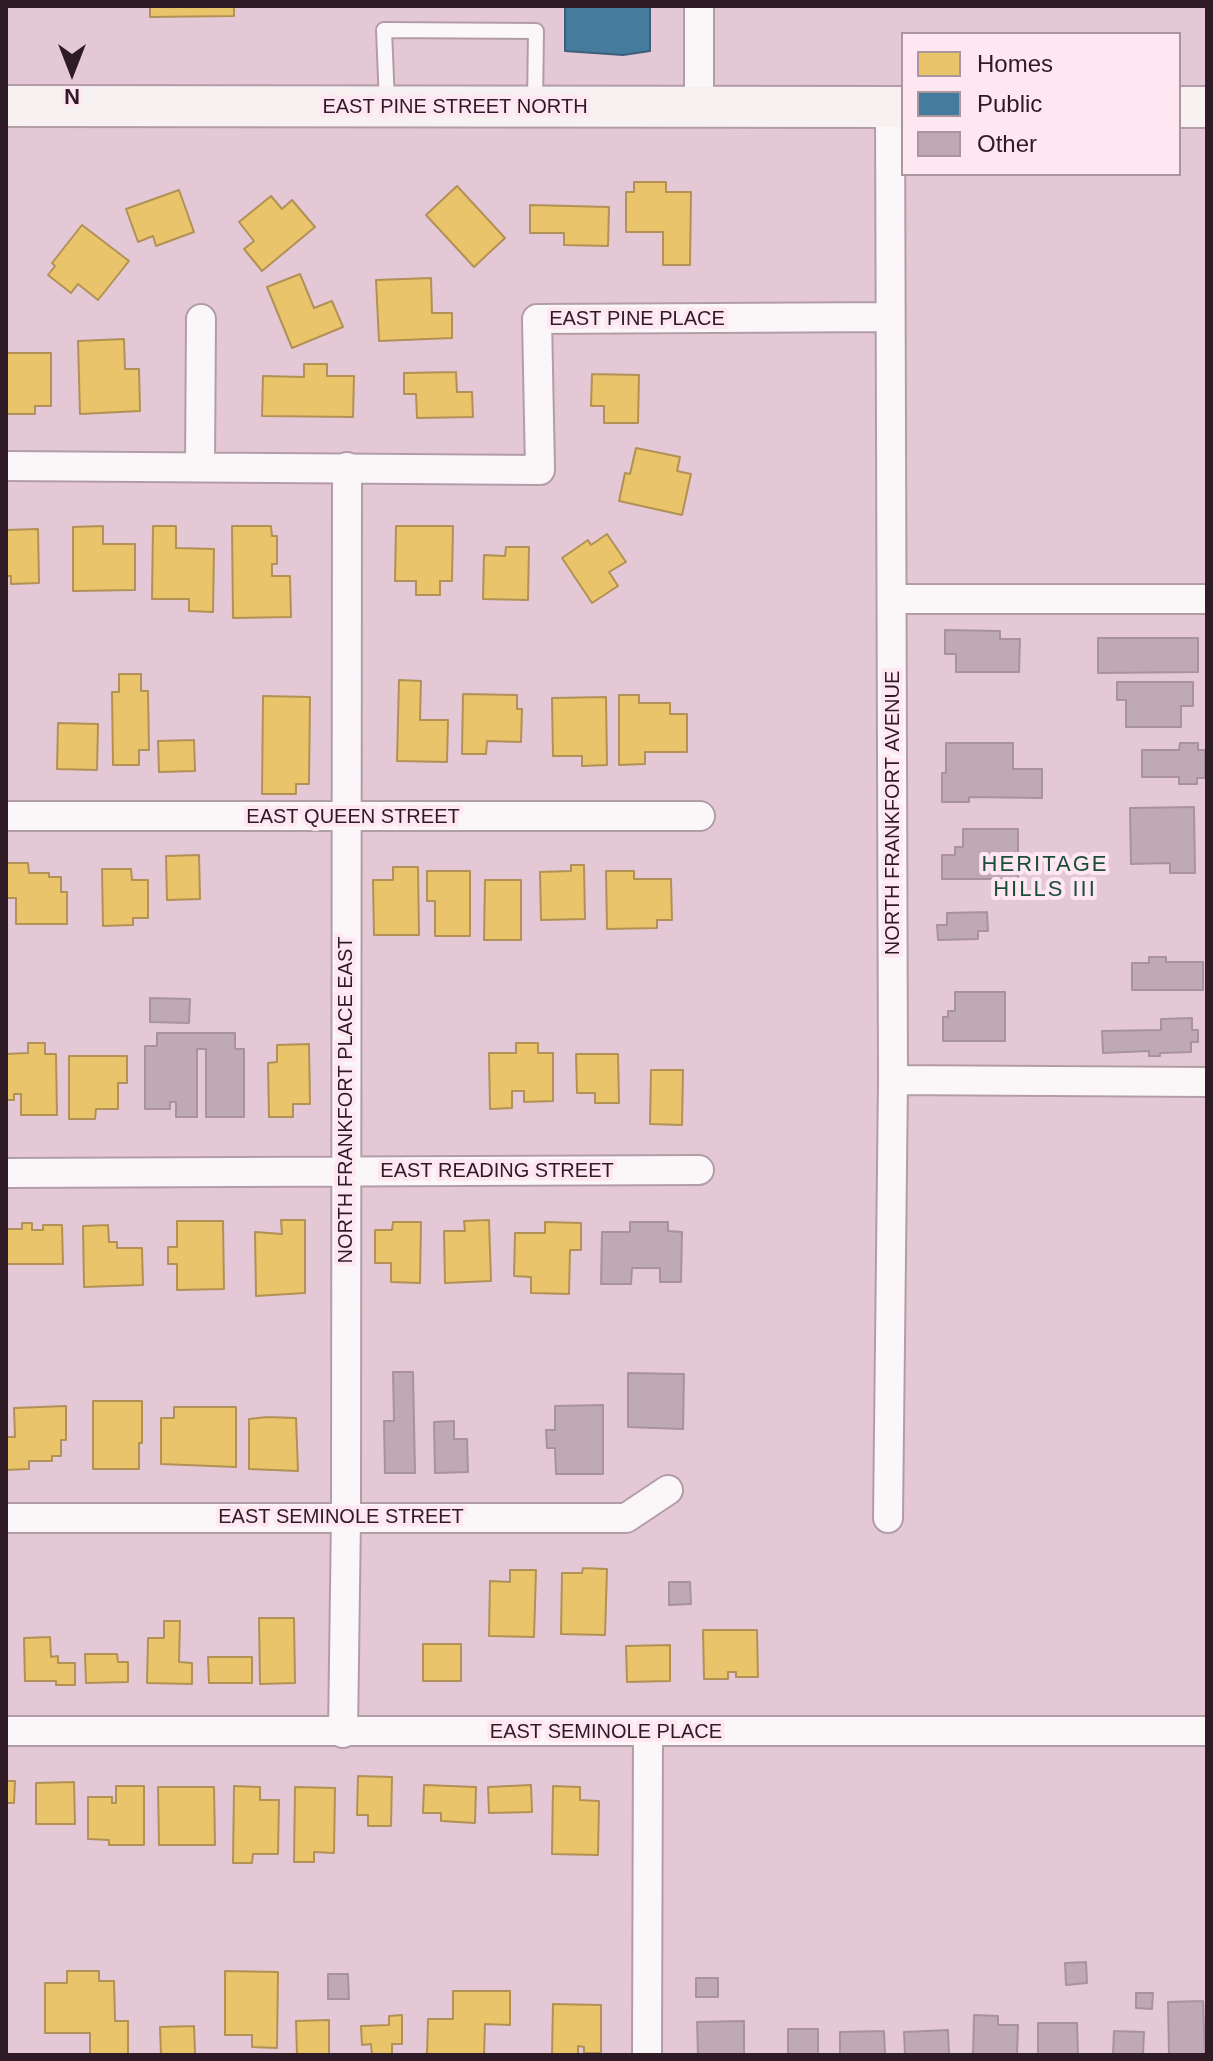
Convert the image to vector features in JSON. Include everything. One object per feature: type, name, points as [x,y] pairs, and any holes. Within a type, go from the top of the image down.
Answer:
[{"type":"main road","name":"EAST PINE STREET NORTH","points":[[6,106],[897,107]]},
{"type":"main road","points":[[1181,107],[1207,107]]},
{"type":"street","points":[[699,6],[699,107]]},
{"type":"street","name":"NORTH FRANKFORT AVENUE","points":[[888,1518],[893,1080],[890,317],[897,107]]},
{"type":"street","name":"EAST PINE PLACE","points":[[6,466],[540,470],[537,319],[890,317]]},
{"type":"street","points":[[200,467],[201,319]]},
{"type":"street","name":"NORTH FRANKFORT PLACE EAST","points":[[343,1733],[347,467]]},
{"type":"street","points":[[893,599],[1207,599]]},
{"type":"street","name":"EAST QUEEN STREET","points":[[6,816],[700,816]]},
{"type":"street","points":[[893,1080],[1207,1082]]},
{"type":"street","name":"EAST READING STREET","points":[[6,1173],[699,1170]]},
{"type":"street","name":"EAST SEMINOLE STREET","points":[[6,1518],[626,1518],[668,1490]]},
{"type":"street","name":"EAST SEMINOLE PLACE","points":[[6,1731],[1207,1731]]},
{"type":"street","points":[[647,2055],[648,1732]]},
{"type":"lane","points":[[387,107],[384,30],[536,31],[535,107]]},
{"type":"building: Homes","points":[[150,6],[234,6],[234,16],[150,17]]},
{"type":"building: Homes","points":[[634,182],[666,182],[666,192],[691,192],[690,265],[663,265],[663,232],[626,232],[626,192],[634,192]]},
{"type":"building: Homes","points":[[457,186],[505,238],[474,267],[426,215]]},
{"type":"building: Homes","points":[[179,190],[194,232],[156,246],[153,236],[138,242],[126,209]]},
{"type":"building: Homes","points":[[271,196],[282,209],[292,200],[315,227],[262,271],[244,249],[254,241],[239,222]]},
{"type":"building: Homes","points":[[530,205],[609,207],[608,246],[564,245],[564,233],[530,233]]},
{"type":"building: Homes","points":[[82,225],[129,261],[98,300],[78,284],[71,293],[48,275],[55,266],[52,263]]},
{"type":"building: Homes","points":[[300,274],[314,308],[332,301],[343,327],[292,348],[267,287]]},
{"type":"building: Homes","points":[[431,278],[432,313],[452,313],[452,338],[379,341],[376,280]]},
{"type":"building: Homes","points":[[124,339],[125,369],[139,369],[140,411],[80,414],[78,341]]},
{"type":"building: Homes","points":[[6,353],[51,353],[51,406],[35,406],[35,414],[6,414]]},
{"type":"building: Homes","points":[[304,364],[327,364],[327,376],[354,376],[353,417],[262,416],[263,376],[304,377]]},
{"type":"building: Homes","points":[[456,372],[457,392],[472,392],[473,417],[417,418],[416,394],[404,394],[404,373]]},
{"type":"building: Homes","points":[[592,374],[639,375],[638,423],[604,423],[604,406],[591,406]]},
{"type":"building: Homes","points":[[636,448],[680,457],[677,471],[691,474],[682,515],[619,501],[625,473],[630,474]]},
{"type":"building: Homes","points":[[103,526],[103,544],[135,544],[135,590],[73,591],[73,527]]},
{"type":"building: Homes","points":[[153,526],[176,526],[176,548],[214,549],[213,612],[189,611],[189,599],[152,599]]},
{"type":"building: Homes","points":[[232,526],[271,526],[272,536],[277,536],[277,564],[272,564],[272,576],[290,576],[291,617],[233,618]]},
{"type":"building: Homes","points":[[396,526],[453,526],[452,581],[440,581],[440,595],[416,595],[416,581],[395,581]]},
{"type":"building: Homes","points":[[38,529],[39,583],[11,584],[11,576],[6,576],[6,530]]},
{"type":"building: Homes","points":[[607,534],[626,562],[609,572],[618,586],[592,603],[562,558],[588,540],[591,545]]},
{"type":"building: Homes","points":[[506,547],[529,547],[528,600],[483,599],[484,555],[505,556]]},
{"type":"building: Homes","points":[[119,674],[141,674],[141,691],[148,691],[149,750],[139,750],[139,765],[113,765],[112,692],[119,692]]},
{"type":"building: Homes","points":[[399,680],[421,681],[420,720],[448,720],[447,762],[397,761]]},
{"type":"building: Homes","points":[[463,694],[517,695],[517,709],[522,709],[521,742],[487,741],[486,754],[462,754]]},
{"type":"building: Homes","points":[[619,695],[639,695],[639,703],[670,703],[670,714],[687,714],[687,752],[645,752],[645,764],[619,765]]},
{"type":"building: Homes","points":[[263,696],[310,697],[309,784],[296,784],[296,794],[262,794]]},
{"type":"building: Homes","points":[[606,697],[607,765],[582,766],[582,756],[553,756],[552,698]]},
{"type":"building: Homes","points":[[58,723],[98,724],[97,770],[57,769]]},
{"type":"building: Homes","points":[[194,740],[195,771],[159,772],[158,741]]},
{"type":"building: Homes","points":[[199,855],[200,899],[167,900],[166,856]]},
{"type":"building: Homes","points":[[6,863],[28,863],[29,873],[49,873],[49,877],[61,877],[61,892],[67,892],[67,924],[16,924],[16,898],[6,898]]},
{"type":"building: Homes","points":[[571,865],[584,865],[585,919],[541,920],[540,872],[571,871]]},
{"type":"building: Homes","points":[[393,867],[418,867],[419,935],[374,935],[373,880],[393,880]]},
{"type":"building: Homes","points":[[102,869],[131,869],[132,880],[148,880],[148,918],[133,918],[133,925],[103,926]]},
{"type":"building: Homes","points":[[427,871],[470,871],[470,936],[435,936],[435,901],[427,901]]},
{"type":"building: Homes","points":[[606,871],[634,871],[634,879],[671,879],[672,920],[657,920],[657,928],[607,929]]},
{"type":"building: Homes","points":[[485,880],[521,880],[521,940],[484,940]]},
{"type":"building: Homes","points":[[28,1043],[45,1043],[45,1054],[56,1054],[57,1115],[21,1115],[21,1094],[14,1094],[14,1100],[6,1100],[6,1054],[28,1053]]},
{"type":"building: Homes","points":[[516,1043],[538,1043],[538,1053],[553,1053],[553,1101],[524,1102],[524,1091],[512,1091],[512,1108],[490,1109],[489,1053],[516,1053]]},
{"type":"building: Homes","points":[[309,1044],[310,1104],[293,1104],[293,1117],[269,1117],[268,1063],[277,1062],[277,1045]]},
{"type":"building: Homes","points":[[576,1054],[618,1054],[619,1103],[595,1103],[595,1093],[577,1093]]},
{"type":"building: Homes","points":[[69,1056],[127,1056],[127,1083],[118,1083],[118,1109],[96,1109],[95,1119],[69,1119]]},
{"type":"building: Homes","points":[[651,1070],[683,1070],[682,1125],[650,1124]]},
{"type":"building: Homes","points":[[281,1220],[305,1220],[305,1293],[256,1296],[255,1232],[282,1234]]},
{"type":"building: Homes","points":[[489,1220],[491,1281],[445,1283],[444,1231],[465,1231],[464,1221]]},
{"type":"building: Homes","points":[[177,1221],[223,1221],[224,1289],[177,1290],[177,1264],[168,1264],[168,1247],[177,1247]]},
{"type":"building: Homes","points":[[393,1222],[421,1222],[420,1283],[391,1282],[391,1263],[375,1263],[375,1230],[392,1230]]},
{"type":"building: Homes","points":[[545,1222],[581,1223],[581,1250],[570,1250],[569,1294],[531,1293],[531,1277],[514,1276],[515,1233],[545,1233]]},
{"type":"building: Homes","points":[[22,1223],[32,1223],[32,1230],[43,1230],[43,1225],[62,1225],[63,1264],[6,1264],[6,1229],[22,1229]]},
{"type":"building: Homes","points":[[108,1225],[109,1242],[117,1242],[117,1248],[142,1248],[143,1285],[84,1287],[83,1226]]},
{"type":"building: Homes","points":[[93,1401],[142,1401],[139,1469],[93,1469]]},
{"type":"building: Homes","points":[[66,1406],[66,1440],[61,1440],[61,1456],[52,1456],[52,1461],[29,1461],[29,1469],[6,1470],[6,1437],[15,1437],[14,1408]]},
{"type":"building: Homes","points":[[174,1407],[236,1407],[236,1467],[161,1464],[161,1418],[174,1418]]},
{"type":"building: Homes","points":[[296,1418],[298,1471],[249,1469],[249,1419]]},
{"type":"building: Homes","points":[[583,1568],[607,1569],[605,1635],[561,1634],[562,1573],[582,1573]]},
{"type":"building: Homes","points":[[510,1570],[536,1570],[534,1637],[489,1636],[490,1581],[510,1582]]},
{"type":"building: Homes","points":[[259,1618],[294,1618],[295,1683],[260,1684]]},
{"type":"building: Homes","points":[[164,1621],[180,1621],[179,1662],[192,1663],[192,1684],[147,1683],[148,1638],[164,1638]]},
{"type":"building: Homes","points":[[703,1630],[757,1630],[758,1677],[736,1677],[736,1672],[728,1672],[728,1679],[704,1679]]},
{"type":"building: Homes","points":[[50,1637],[51,1657],[58,1656],[58,1663],[75,1663],[75,1685],[56,1685],[56,1681],[25,1681],[24,1638]]},
{"type":"building: Homes","points":[[423,1644],[461,1644],[461,1681],[423,1681]]},
{"type":"building: Homes","points":[[670,1645],[670,1681],[627,1682],[626,1646]]},
{"type":"building: Homes","points":[[85,1654],[117,1654],[118,1662],[128,1662],[128,1682],[86,1683]]},
{"type":"building: Homes","points":[[208,1657],[252,1657],[252,1683],[209,1683]]},
{"type":"building: Homes","points":[[358,1776],[392,1777],[391,1826],[368,1826],[368,1815],[357,1815]]},
{"type":"building: Homes","points":[[6,1781],[15,1781],[14,1803],[6,1803]]},
{"type":"building: Homes","points":[[74,1782],[75,1824],[36,1824],[36,1783]]},
{"type":"building: Homes","points":[[424,1785],[476,1787],[475,1823],[441,1821],[441,1813],[423,1813]]},
{"type":"building: Homes","points":[[531,1785],[532,1812],[489,1813],[488,1787]]},
{"type":"building: Homes","points":[[116,1786],[144,1786],[144,1845],[109,1845],[109,1840],[88,1839],[88,1797],[112,1797],[112,1803],[116,1803]]},
{"type":"building: Homes","points":[[234,1786],[260,1787],[260,1800],[279,1800],[278,1854],[253,1854],[252,1863],[233,1863]]},
{"type":"building: Homes","points":[[553,1786],[580,1787],[580,1800],[599,1801],[598,1855],[552,1854]]},
{"type":"building: Homes","points":[[158,1787],[214,1787],[215,1845],[159,1845]]},
{"type":"building: Homes","points":[[295,1787],[335,1788],[334,1853],[314,1852],[314,1862],[294,1862]]},
{"type":"building: Homes","points":[[67,1971],[99,1971],[99,1981],[114,1981],[115,2021],[128,2021],[128,2055],[90,2055],[90,2033],[45,2033],[45,1983],[67,1983]]},
{"type":"building: Homes","points":[[225,1971],[278,1972],[277,2048],[252,2047],[252,2035],[225,2035]]},
{"type":"building: Homes","points":[[453,1991],[510,1991],[510,2025],[485,2024],[484,2055],[427,2055],[428,2019],[453,2019]]},
{"type":"building: Homes","points":[[553,2004],[601,2005],[601,2053],[584,2053],[584,2047],[578,2046],[578,2055],[552,2055]]},
{"type":"building: Homes","points":[[402,2015],[402,2044],[392,2044],[392,2055],[372,2055],[371,2044],[362,2045],[361,2026],[389,2025],[389,2016]]},
{"type":"building: Homes","points":[[329,2020],[329,2055],[297,2055],[296,2021]]},
{"type":"building: Homes","points":[[194,2026],[195,2054],[161,2055],[160,2027]]},
{"type":"building: Public","points":[[565,6],[650,6],[650,51],[623,55],[565,51]]},
{"type":"building: Other","points":[[945,630],[1000,631],[1000,639],[1020,639],[1019,672],[956,672],[956,654],[945,654]]},
{"type":"building: Other","points":[[1098,638],[1198,638],[1198,672],[1098,673]]},
{"type":"building: Other","points":[[1117,682],[1193,682],[1193,706],[1181,706],[1181,727],[1126,727],[1126,700],[1117,700]]},
{"type":"building: Other","points":[[946,743],[1013,743],[1013,769],[1042,769],[1042,798],[969,797],[969,802],[942,802]]},
{"type":"building: Other","points":[[1180,743],[1198,743],[1198,750],[1205,750],[1205,778],[1197,778],[1197,784],[1179,784],[1179,777],[1142,777],[1142,750],[1179,750]]},
{"type":"building: Other","points":[[1194,807],[1195,873],[1170,873],[1170,863],[1131,864],[1130,808]]},
{"type":"building: Other","points":[[963,829],[1018,829],[1018,879],[942,879],[942,855],[955,855],[955,847],[963,847]]},
{"type":"building: Other","points":[[987,912],[988,931],[978,931],[978,939],[938,940],[937,925],[947,925],[947,913]]},
{"type":"building: Other","points":[[1149,957],[1166,957],[1166,962],[1203,962],[1203,990],[1132,990],[1132,963],[1149,963]]},
{"type":"building: Other","points":[[955,992],[1005,992],[1005,1041],[943,1041],[943,1017],[948,1017],[948,1011],[955,1011]]},
{"type":"building: Other","points":[[150,998],[190,999],[189,1023],[150,1022]]},
{"type":"building: Other","points":[[1192,1018],[1192,1030],[1198,1030],[1198,1042],[1191,1042],[1191,1052],[1160,1053],[1160,1056],[1149,1056],[1149,1051],[1103,1053],[1102,1031],[1161,1030],[1161,1019]]},
{"type":"building: Other","points":[[157,1033],[235,1033],[235,1049],[244,1049],[244,1117],[206,1117],[206,1049],[197,1049],[197,1117],[176,1117],[176,1102],[170,1102],[170,1109],[145,1109],[145,1046],[157,1046]]},
{"type":"building: Other","points":[[630,1222],[668,1222],[668,1231],[682,1232],[681,1282],[660,1282],[660,1268],[632,1268],[631,1284],[601,1284],[602,1232],[630,1232]]},
{"type":"building: Other","points":[[393,1372],[413,1372],[415,1473],[385,1473],[384,1421],[394,1421]]},
{"type":"building: Other","points":[[628,1373],[684,1374],[683,1429],[628,1427]]},
{"type":"building: Other","points":[[603,1405],[603,1474],[556,1474],[555,1448],[547,1448],[546,1430],[555,1430],[555,1406]]},
{"type":"building: Other","points":[[454,1421],[454,1439],[467,1439],[468,1472],[435,1473],[434,1422]]},
{"type":"building: Other","points":[[669,1582],[690,1582],[691,1604],[669,1605]]},
{"type":"building: Other","points":[[1086,1962],[1087,1983],[1066,1985],[1065,1963]]},
{"type":"building: Other","points":[[328,1974],[348,1974],[349,1999],[328,1999]]},
{"type":"building: Other","points":[[696,1978],[718,1978],[718,1997],[696,1997]]},
{"type":"building: Other","points":[[1136,1993],[1153,1993],[1152,2009],[1136,2008]]},
{"type":"building: Other","points":[[1203,2001],[1205,2055],[1169,2055],[1168,2002]]},
{"type":"building: Other","points":[[974,2015],[998,2016],[998,2025],[1018,2025],[1017,2055],[973,2055]]},
{"type":"building: Other","points":[[744,2021],[744,2054],[698,2055],[697,2022]]},
{"type":"building: Other","points":[[1038,2023],[1077,2023],[1078,2055],[1038,2055]]},
{"type":"building: Other","points":[[788,2029],[818,2029],[818,2055],[788,2055]]},
{"type":"building: Other","points":[[948,2030],[949,2055],[905,2055],[904,2032]]},
{"type":"building: Other","points":[[884,2031],[885,2054],[840,2055],[840,2032]]},
{"type":"building: Other","points":[[1114,2031],[1144,2032],[1143,2055],[1113,2055]]},
{"type":"district","name":"HERITAGE HILLS III","points":[[1045,878]]}]
